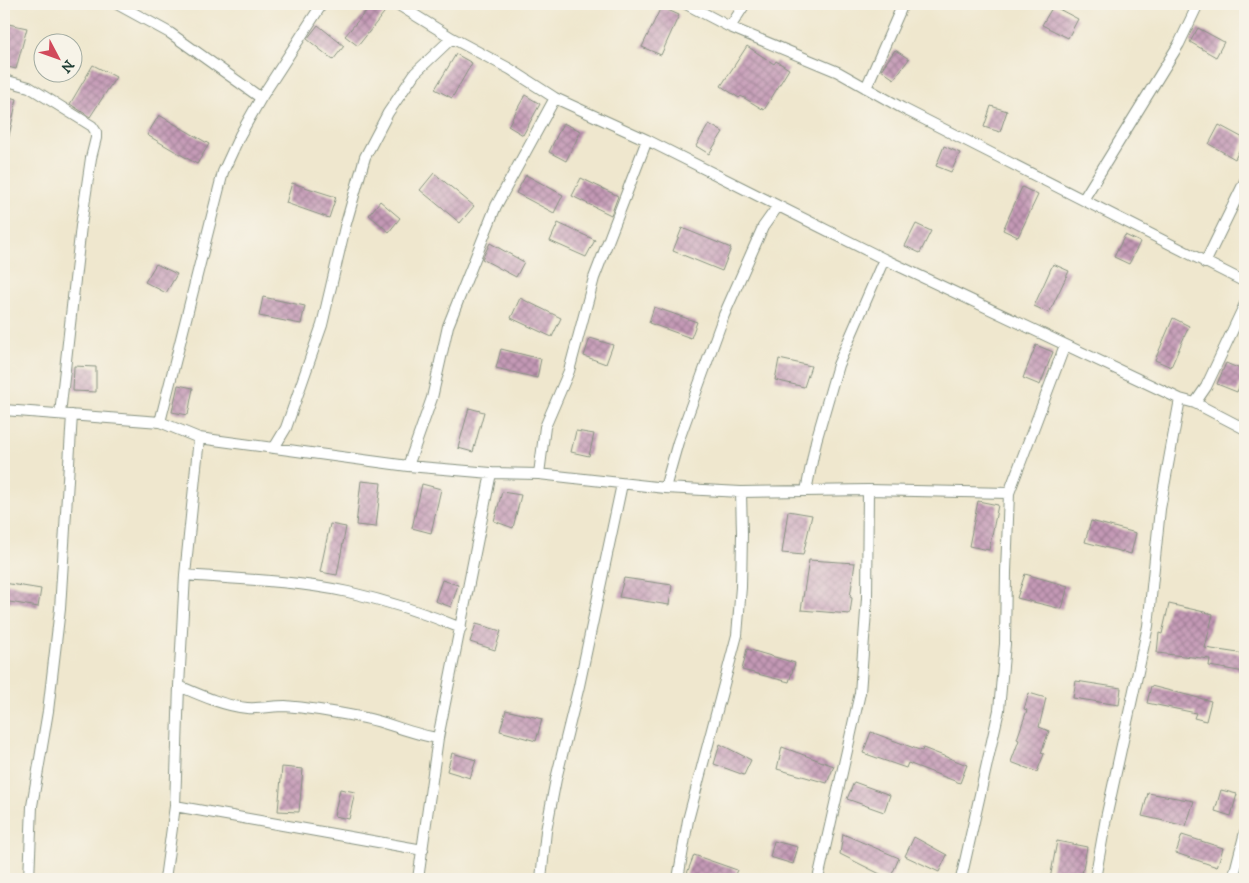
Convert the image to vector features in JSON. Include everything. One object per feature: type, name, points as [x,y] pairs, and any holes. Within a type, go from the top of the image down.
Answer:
[{"type":"street","points":[[117,4],[170,33],[261,98]]},
{"type":"street","points":[[160,422],[223,172],[240,135],[261,98],[322,4]]},
{"type":"street","points":[[397,4],[452,38],[510,69],[555,98],[647,140],[884,259],[1180,399],[1195,403],[1245,429]]},
{"type":"street","points":[[686,4],[730,28],[838,72],[902,108],[1245,282]]},
{"type":"street","points":[[730,28],[745,4]]},
{"type":"street","points":[[866,88],[903,4]]},
{"type":"street","points":[[1083,200],[1179,44],[1198,4]]},
{"type":"street","points":[[274,448],[286,428],[322,324],[345,227],[365,156],[388,112],[415,73],[452,38]]},
{"type":"street","points":[[4,80],[29,87],[92,126],[96,132],[81,226],[60,414]]},
{"type":"street","points":[[408,466],[432,398],[448,326],[496,206],[555,98]]},
{"type":"street","points":[[540,474],[546,427],[569,371],[594,278],[647,140]]},
{"type":"street","points":[[1205,263],[1245,181]]},
{"type":"street","points":[[665,488],[678,442],[724,315],[763,227],[778,206]]},
{"type":"street","points":[[806,491],[816,441],[838,365],[884,259]]},
{"type":"street","points":[[1195,403],[1206,387],[1245,304]]},
{"type":"street","points":[[961,879],[999,710],[1005,644],[1009,493],[1065,345]]},
{"type":"street","points":[[1095,879],[1106,818],[1148,626],[1160,508],[1180,399]]},
{"type":"street","points":[[4,410],[160,422],[199,438],[408,466],[491,473],[540,474],[665,488],[741,492],[868,490],[1009,493]]},
{"type":"street","points":[[29,879],[32,806],[48,710],[60,609],[72,415]]},
{"type":"street","points":[[165,879],[175,806],[185,575],[199,438]]},
{"type":"street","points":[[418,879],[438,738],[491,473]]},
{"type":"street","points":[[541,879],[546,831],[556,779],[579,686],[622,484]]},
{"type":"street","points":[[818,879],[860,694],[867,598],[868,490]]},
{"type":"street","points":[[678,879],[688,820],[736,635],[741,587],[741,492]]},
{"type":"street","points":[[185,575],[263,580],[348,592],[425,613],[461,628]]},
{"type":"street","points":[[179,686],[215,701],[246,708],[283,706],[366,718],[423,736],[438,738]]},
{"type":"street","points":[[175,806],[423,850]]},
{"type":"street","points":[[1233,879],[1245,832]]},
{"type":"building","points":[[372,4],[381,4],[387,9],[358,46],[345,36]]},
{"type":"building","points":[[1053,6],[1078,19],[1068,38],[1042,25]]},
{"type":"building","points":[[661,7],[679,15],[661,55],[642,47]]},
{"type":"building","points":[[4,23],[27,28],[16,69],[4,66]]},
{"type":"building","points":[[318,25],[344,46],[333,60],[307,39]]},
{"type":"building","points":[[1198,28],[1224,42],[1216,57],[1190,42]]},
{"type":"building","points":[[747,46],[774,64],[776,61],[789,69],[764,110],[741,96],[739,98],[721,86]]},
{"type":"building","points":[[895,50],[909,59],[894,79],[881,70]]},
{"type":"building","points":[[456,54],[472,63],[452,98],[435,89]]},
{"type":"building","points":[[93,65],[116,77],[90,117],[70,104]]},
{"type":"building","points":[[525,95],[540,104],[523,135],[508,126]]},
{"type":"building","points":[[4,96],[17,99],[8,140],[4,140]]},
{"type":"building","points":[[991,106],[1007,111],[1000,132],[984,127]]},
{"type":"building","points":[[159,115],[209,144],[197,164],[147,135]]},
{"type":"building","points":[[563,123],[581,131],[566,161],[549,152]]},
{"type":"building","points":[[709,124],[723,132],[709,154],[696,146]]},
{"type":"building","points":[[1219,125],[1245,139],[1235,159],[1209,144]]},
{"type":"building","points":[[944,146],[960,153],[951,172],[936,166]]},
{"type":"building","points":[[434,173],[474,206],[460,223],[420,190]]},
{"type":"building","points":[[526,175],[563,195],[554,213],[516,193]]},
{"type":"building","points":[[581,178],[618,196],[611,215],[572,196]]},
{"type":"building","points":[[292,183],[336,197],[329,218],[286,203]]},
{"type":"building","points":[[1022,187],[1038,195],[1018,237],[1003,230]]},
{"type":"building","points":[[380,201],[400,218],[389,232],[369,215]]},
{"type":"building","points":[[558,223],[595,240],[586,257],[550,241]]},
{"type":"building","points":[[916,224],[931,231],[920,253],[905,246]]},
{"type":"building","points":[[682,228],[731,248],[722,271],[673,251]]},
{"type":"building","points":[[1125,235],[1140,242],[1129,264],[1114,257]]},
{"type":"building","points":[[490,243],[524,262],[516,277],[482,259]]},
{"type":"building","points":[[156,264],[177,274],[166,293],[145,282]]},
{"type":"building","points":[[1053,264],[1069,271],[1049,313],[1034,306]]},
{"type":"building","points":[[263,297],[305,306],[301,324],[259,316]]},
{"type":"building","points":[[520,298],[561,318],[552,337],[511,318]]},
{"type":"building","points":[[654,307],[697,322],[691,338],[649,323]]},
{"type":"building","points":[[1173,318],[1189,326],[1171,367],[1155,360]]},
{"type":"building","points":[[590,338],[613,345],[606,364],[584,356]]},
{"type":"building","points":[[1036,345],[1053,352],[1040,385],[1023,378]]},
{"type":"building","points":[[501,349],[541,359],[537,378],[496,368]]},
{"type":"building","points":[[779,359],[811,366],[804,387],[775,380]]},
{"type":"building","points":[[1226,363],[1245,371],[1237,392],[1217,384]]},
{"type":"building","points":[[74,366],[96,367],[96,392],[73,391]]},
{"type":"building","points":[[178,385],[193,388],[188,415],[172,412]]},
{"type":"building","points":[[469,408],[484,412],[473,452],[458,448]]},
{"type":"building","points":[[576,431],[594,434],[589,456],[571,452]]},
{"type":"building","points":[[361,481],[381,483],[376,527],[356,525]]},
{"type":"building","points":[[422,484],[441,489],[431,533],[412,528]]},
{"type":"building","points":[[502,492],[521,495],[513,528],[494,521]]},
{"type":"building","points":[[978,501],[998,505],[989,550],[969,546]]},
{"type":"building","points":[[788,511],[812,515],[803,555],[782,553]]},
{"type":"building","points":[[1091,521],[1136,533],[1131,554],[1085,542]]},
{"type":"building","points":[[330,524],[346,527],[337,575],[320,572]]},
{"type":"building","points":[[809,560],[855,563],[850,597],[852,598],[850,614],[801,610]]},
{"type":"building","points":[[1025,574],[1068,586],[1062,609],[1017,598]]},
{"type":"building","points":[[624,578],[672,585],[669,605],[619,597]]},
{"type":"building","points":[[442,580],[458,585],[451,607],[435,601]]},
{"type":"building","points":[[4,583],[41,589],[38,607],[4,601]]},
{"type":"building","points":[[1169,604],[1213,614],[1205,648],[1245,654],[1245,672],[1209,666],[1210,659],[1157,653],[1159,633],[1162,634]]},
{"type":"building","points":[[476,624],[501,631],[495,650],[470,642]]},
{"type":"building","points":[[747,649],[795,663],[789,682],[742,670]]},
{"type":"building","points":[[1076,681],[1121,688],[1119,705],[1073,698]]},
{"type":"building","points":[[1151,686],[1211,701],[1206,721],[1194,718],[1196,713],[1147,703]]},
{"type":"building","points":[[1029,693],[1046,698],[1039,727],[1049,731],[1041,753],[1044,754],[1037,772],[1011,762],[1027,710],[1024,709]]},
{"type":"building","points":[[506,710],[542,719],[536,741],[500,731]]},
{"type":"building","points":[[871,732],[922,751],[923,748],[967,765],[960,783],[908,763],[906,768],[863,753]]},
{"type":"building","points":[[720,744],[751,760],[744,775],[714,764]]},
{"type":"building","points":[[782,747],[834,766],[827,783],[777,769]]},
{"type":"building","points":[[452,753],[476,760],[470,778],[447,771]]},
{"type":"building","points":[[282,767],[303,769],[299,812],[278,811]]},
{"type":"building","points":[[854,782],[890,795],[884,812],[847,799]]},
{"type":"building","points":[[340,789],[355,792],[349,819],[334,816]]},
{"type":"building","points":[[1221,790],[1237,794],[1231,816],[1215,811]]},
{"type":"building","points":[[1148,793],[1194,801],[1186,826],[1142,816]]},
{"type":"building","points":[[843,834],[899,858],[890,879],[840,854]]},
{"type":"building","points":[[1182,835],[1223,848],[1217,867],[1176,853]]},
{"type":"building","points":[[914,837],[947,855],[939,872],[905,856]]},
{"type":"building","points":[[774,841],[798,847],[793,864],[770,857]]},
{"type":"building","points":[[1057,841],[1087,847],[1081,879],[1050,879]]},
{"type":"building","points":[[694,855],[737,870],[733,879],[696,879],[686,876]]}]
